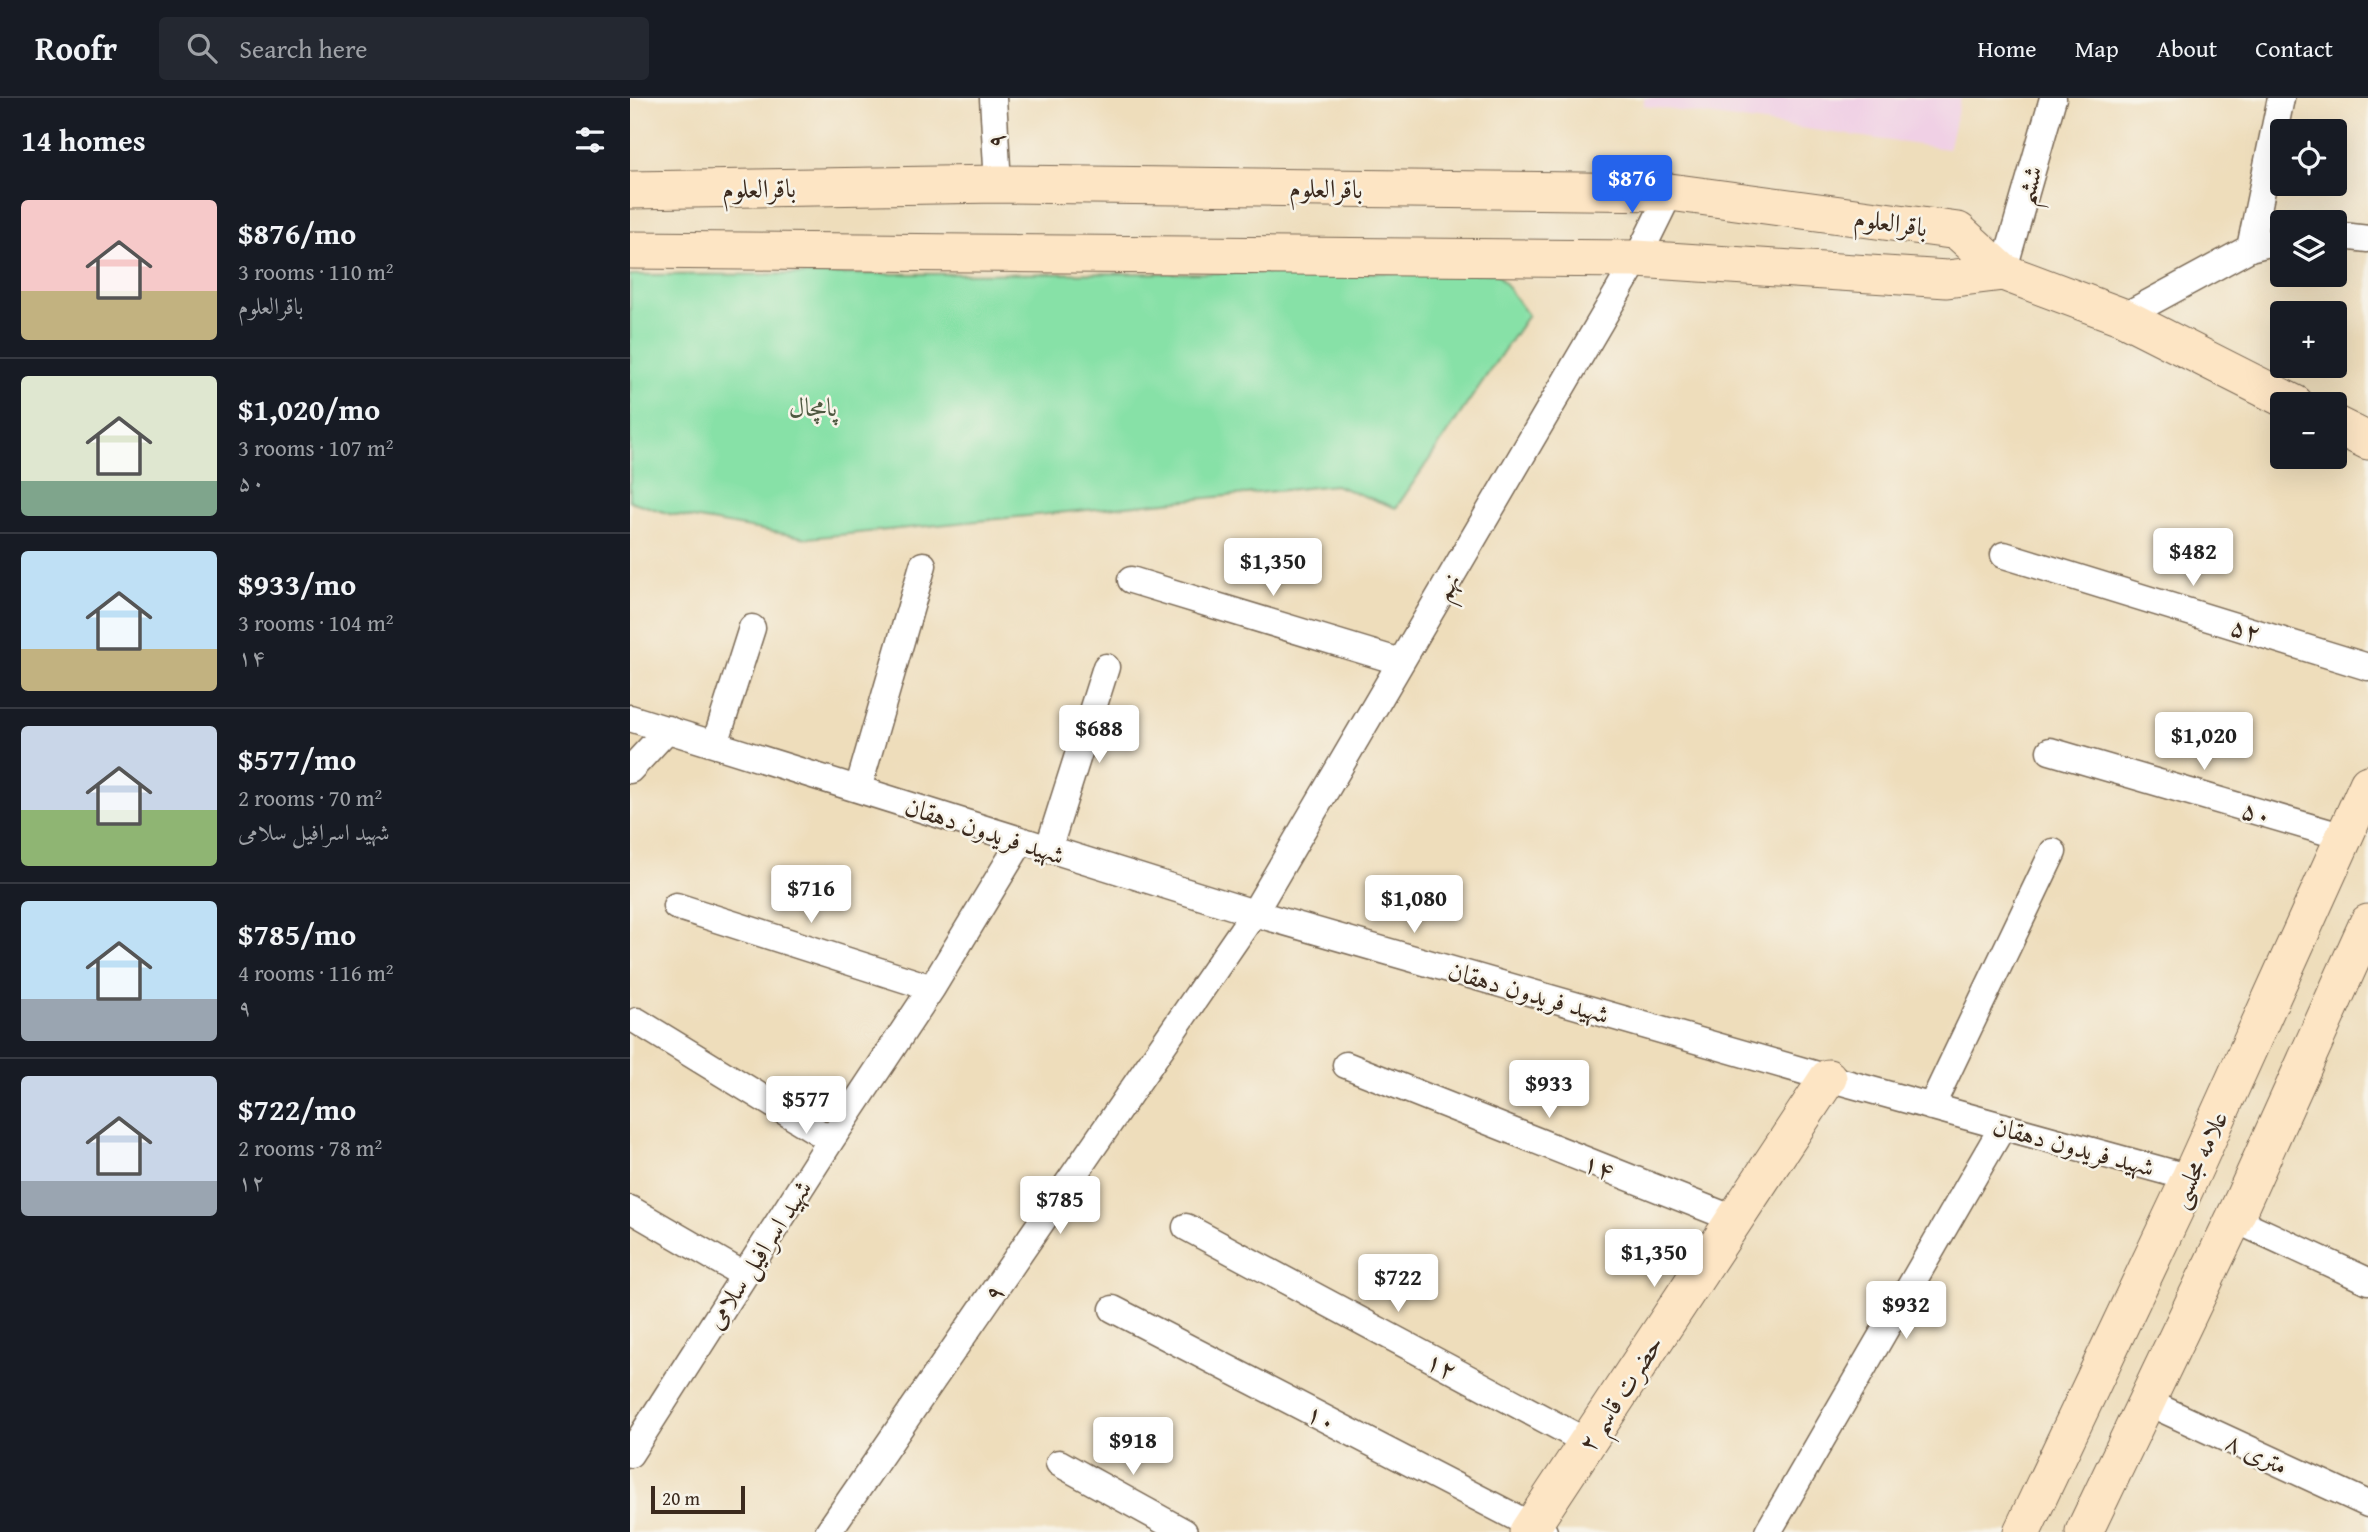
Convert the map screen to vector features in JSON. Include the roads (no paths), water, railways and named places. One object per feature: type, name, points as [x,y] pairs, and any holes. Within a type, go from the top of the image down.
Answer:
[{"type":"main road","name":"باقرالعلوم","points":[[630,190],[998,184],[1670,192],[1958,230],[2003,272],[2123,317],[2271,392]]},
{"type":"main road","name":"باقرالعلوم","points":[[630,250],[1637,259],[1947,279],[2003,272]]},
{"type":"main road","points":[[2347,430],[2368,441]]},
{"type":"main road","name":"علامه مجلسی","points":[[2022,1532],[2190,1178],[2368,784]]},
{"type":"main road","points":[[2084,1532],[2234,1219],[2368,923]]},
{"type":"main road","name":"۲ حضرت قاسم","points":[[1535,1530],[1587,1442],[1828,1078]]},
{"type":"street","name":"۹","points":[[993,98],[998,184]]},
{"type":"street","name":"ششم","points":[[2003,272],[2053,98]]},
{"type":"street","points":[[2250,248],[2281,98]]},
{"type":"street","name":"نهم","points":[[1254,913],[1637,259],[1670,192]]},
{"type":"street","points":[[2347,237],[2368,239]]},
{"type":"street","points":[[2123,317],[2250,248],[2270,243]]},
{"type":"street","name":"۵۲","points":[[2004,555],[2368,667]]},
{"type":"street","points":[[858,789],[923,565]]},
{"type":"street","points":[[1131,580],[1401,662]]},
{"type":"street","points":[[715,744],[752,628]]},
{"type":"street","points":[[1048,850],[1106,667]]},
{"type":"street","name":"شهید فریدون دهقان","points":[[630,718],[1254,913],[1828,1078],[2190,1178]]},
{"type":"street","points":[[630,770],[668,729]]},
{"type":"street","name":"۵۰","points":[[2050,751],[2344,837]]},
{"type":"street","name":"شهید اسرافیل سلامی","points":[[630,1454],[932,988],[1021,841]]},
{"type":"street","points":[[1931,1107],[2053,852]]},
{"type":"street","points":[[676,906],[932,988]]},
{"type":"street","name":"۹","points":[[828,1532],[1254,913]]},
{"type":"street","points":[[637,1021],[831,1140]]},
{"type":"street","name":"۱۴","points":[[1346,1065],[1734,1219]]},
{"type":"street","points":[[1768,1532],[2003,1126]]},
{"type":"street","points":[[630,1209],[744,1275]]},
{"type":"street","points":[[2234,1219],[2368,1281]]},
{"type":"street","name":"۱۲","points":[[1186,1227],[1587,1442]]},
{"type":"street","name":"۱۰","points":[[1112,1309],[1535,1530]]},
{"type":"street","name":"۸ متری","points":[[2147,1402],[2368,1504]]},
{"type":"street","points":[[1059,1463],[1184,1532]]},
{"type":"park label","name":"پامچال","points":[[813,406]]}]
